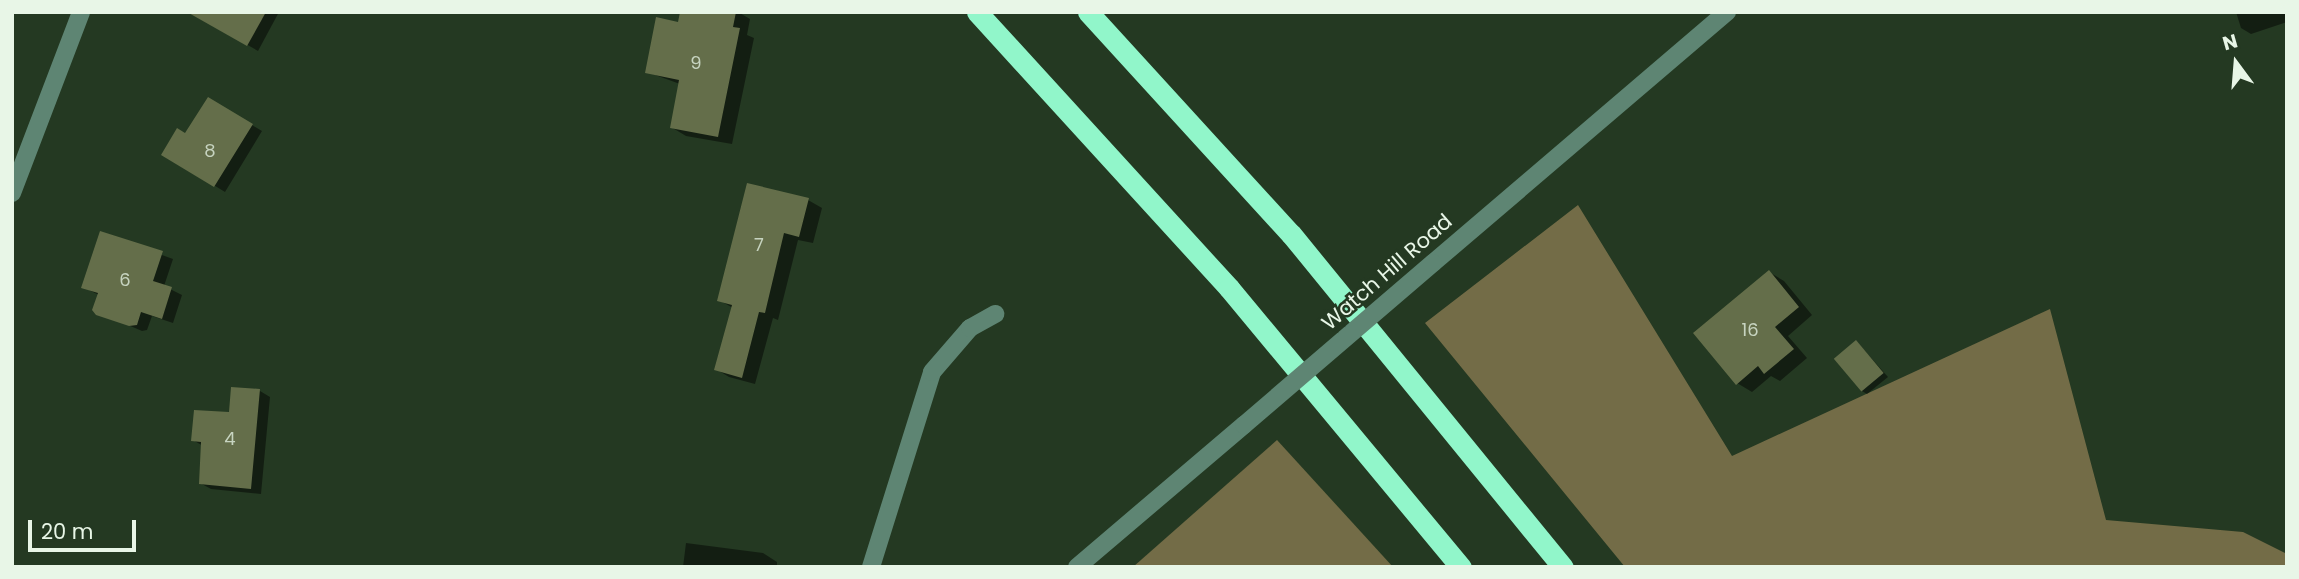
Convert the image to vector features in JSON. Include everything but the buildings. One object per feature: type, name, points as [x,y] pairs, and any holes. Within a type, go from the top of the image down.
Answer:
[{"type":"highway","points":[[977,12],[1238,298],[1461,567]]},
{"type":"highway","points":[[1088,12],[1291,234],[1563,567]]},
{"type":"street","points":[[12,193],[80,12]]},
{"type":"street","name":"Watch Hill Road","points":[[1077,567],[1727,12]]},
{"type":"street","points":[[872,567],[932,372],[970,328],[995,314]]},
{"type":"shaded area","points":[[1578,205],[1732,456],[2050,309],[2106,520],[2243,532],[2287,554],[2287,567],[1625,567],[1425,323]]},
{"type":"shaded area","points":[[1277,440],[1393,567],[1133,567]]}]
